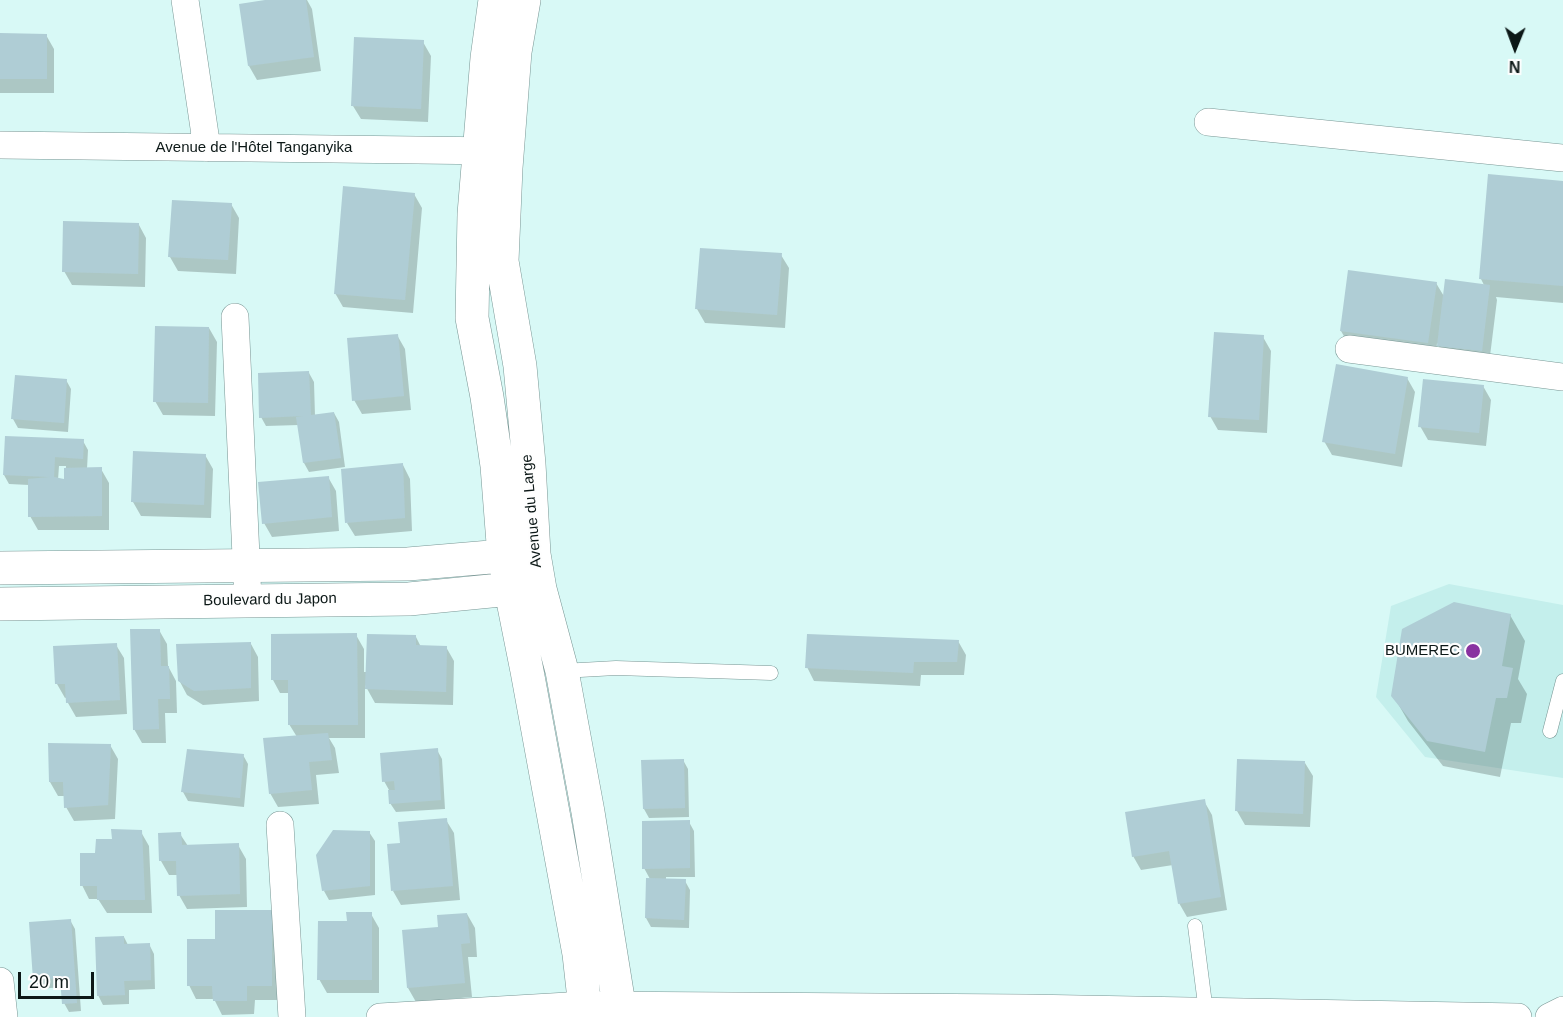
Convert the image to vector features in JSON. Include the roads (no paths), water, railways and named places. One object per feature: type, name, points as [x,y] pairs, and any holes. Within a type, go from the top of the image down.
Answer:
[{"type":"main road","name":"Avenue du Large","points":[[495,0],[487,58],[493,150],[502,261],[520,366],[529,464],[519,555],[526,589],[585,1011]]},
{"type":"main road","name":"Avenue du Large","points":[[493,150],[524,0]]},
{"type":"main road","points":[[0,567],[408,564],[519,555]]},
{"type":"main road","name":"Avenue du Large","points":[[526,589],[562,671],[620,1011]]},
{"type":"main road","name":"Boulevard du Japon","points":[[0,604],[410,599],[526,589]]},
{"type":"street","points":[[185,0],[207,148]]},
{"type":"street","points":[[1208,122],[1563,158]]},
{"type":"street","name":"Avenue de l'Hôtel Tanganyika","points":[[0,145],[493,150]]},
{"type":"street","points":[[236,317],[248,600]]},
{"type":"street","points":[[1349,349],[1563,377]]},
{"type":"street","points":[[280,825],[292,1017]]},
{"type":"street","points":[[0,981],[4,1017]]},
{"type":"street","points":[[380,1017],[585,1011],[1026,1008],[1518,1017]]},
{"type":"street","points":[[1549,1017],[1563,1010]]},
{"type":"lane","points":[[562,671],[616,668],[771,673]]},
{"type":"lane","points":[[1550,731],[1563,681]]},
{"type":"lane","points":[[1195,926],[1206,1012]]},
{"type":"place","name":"BUMEREC","points":[[1473,651]]}]
